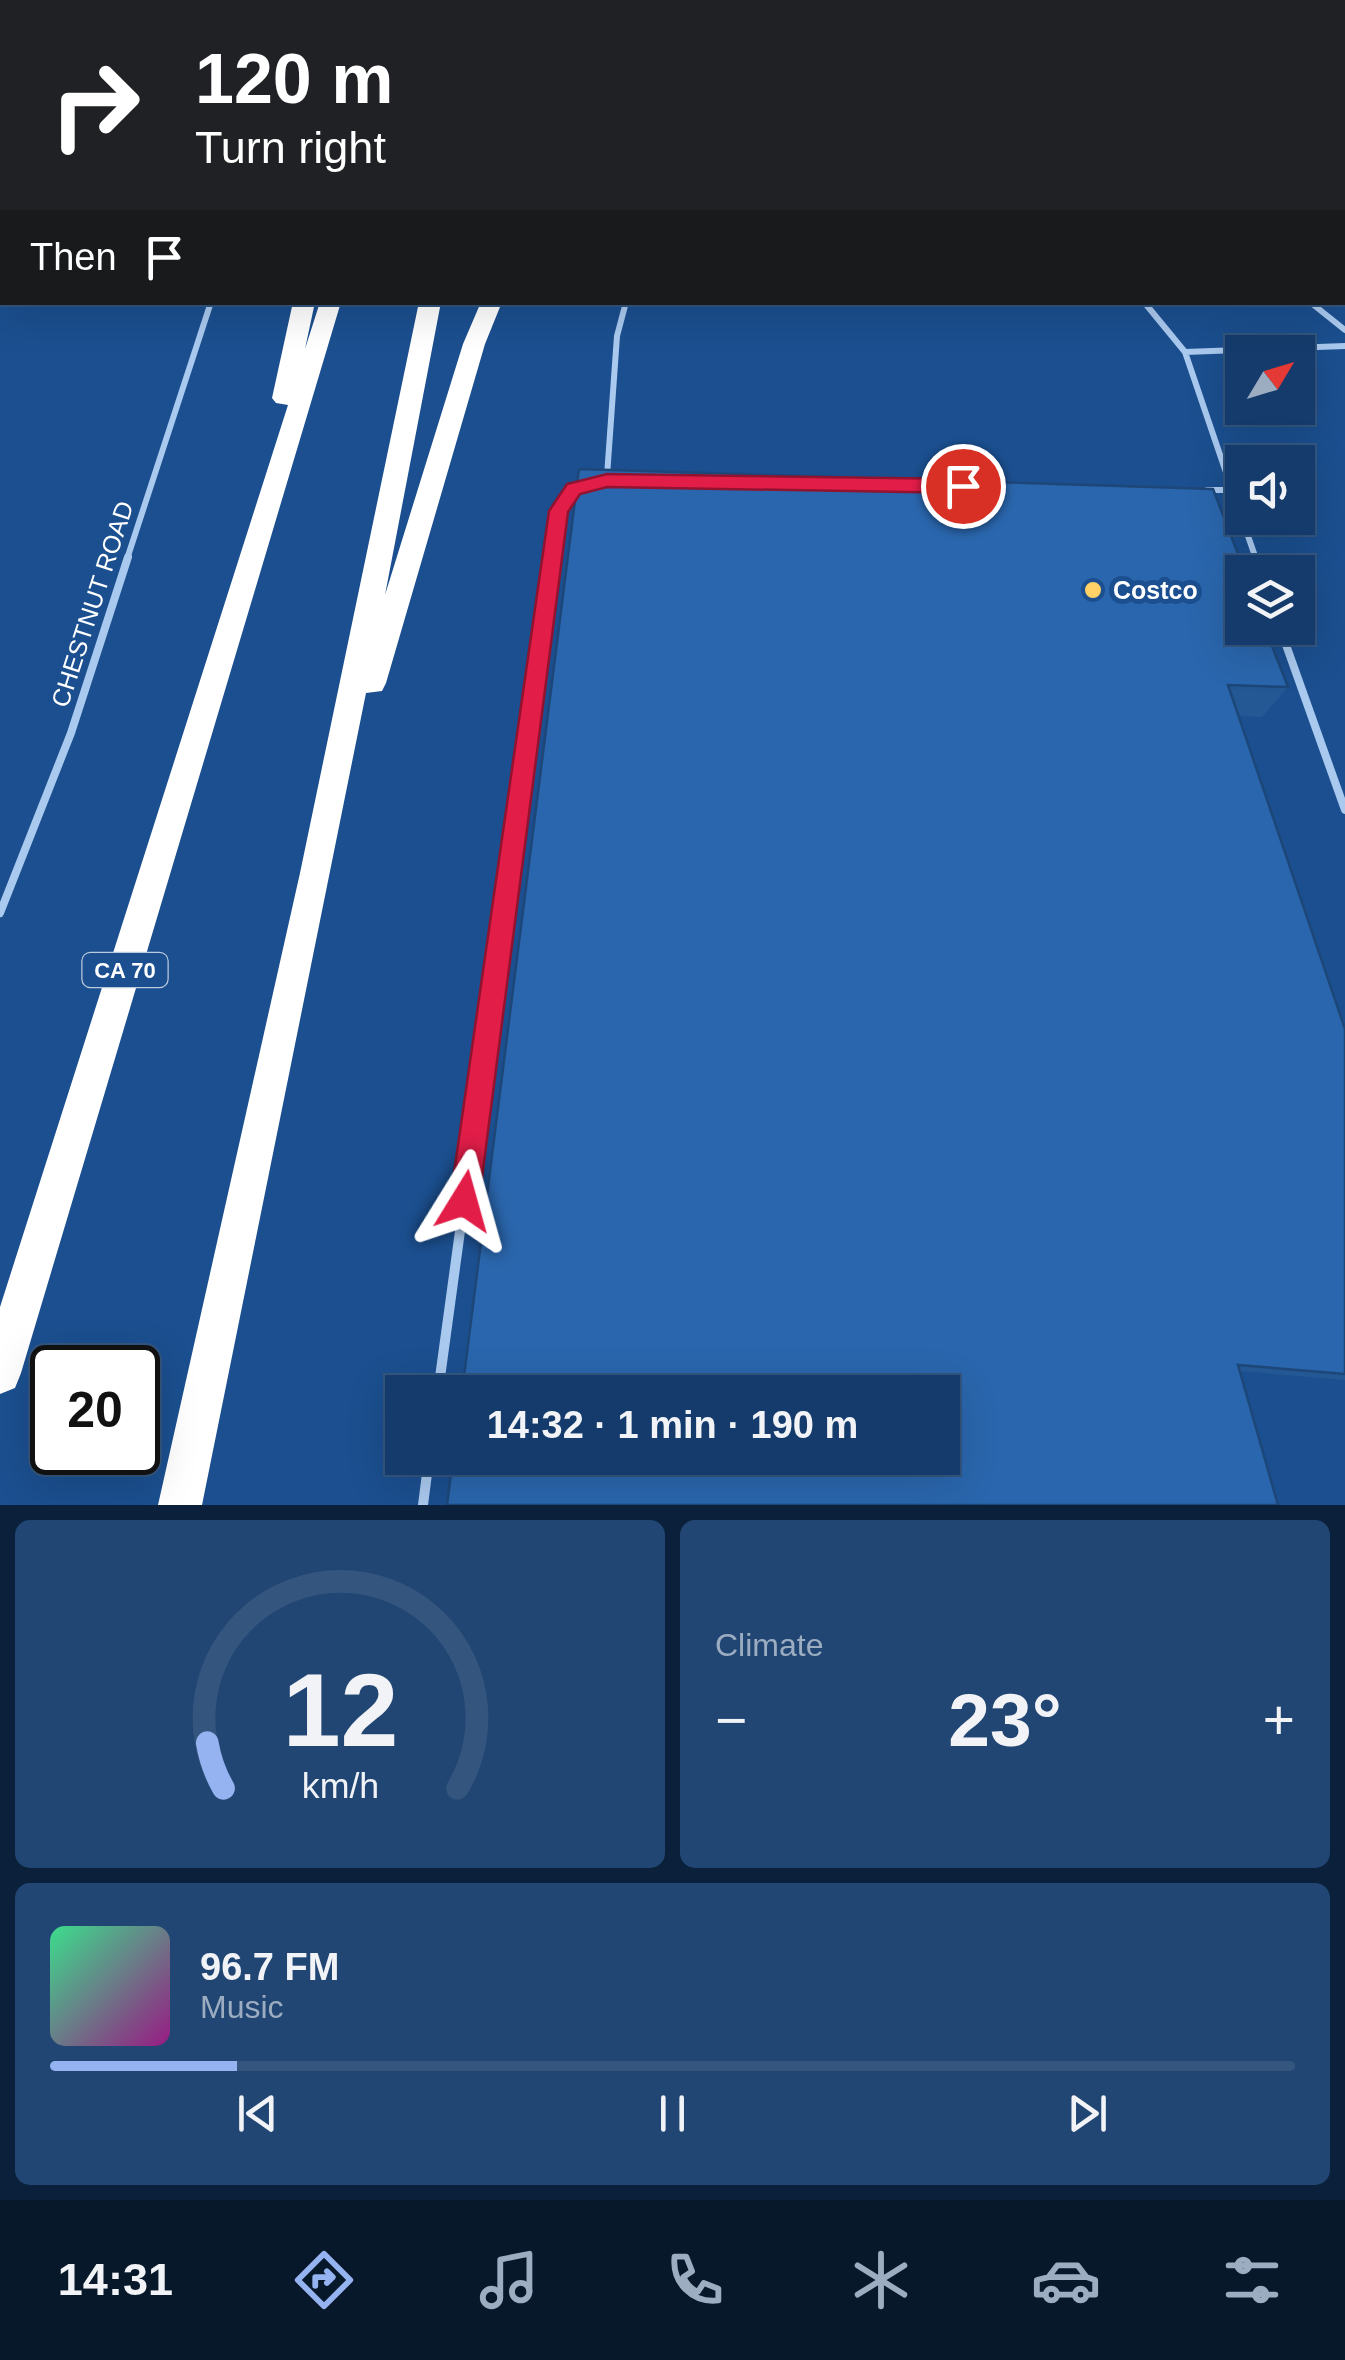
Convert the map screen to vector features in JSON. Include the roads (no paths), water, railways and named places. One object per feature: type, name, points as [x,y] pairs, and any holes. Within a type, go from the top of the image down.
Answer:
[{"type":"highway","points":[[250,568],[303,305]]},
{"type":"highway","name":"CA 70","points":[[0,1373],[330,305]]},
{"type":"highway","points":[[180,1505],[316,873],[429,305]]},
{"type":"highway","points":[[316,873],[474,344],[491,305]]},
{"type":"lane","name":"CHESTNUT ROAD","points":[[0,913],[71,733],[209,305]]},
{"type":"lane","points":[[607,480],[617,336],[625,305]]},
{"type":"lane","points":[[1146,305],[1185,352],[1225,469]]},
{"type":"lane","points":[[1314,305],[1345,330]]},
{"type":"lane","points":[[1185,352],[1345,346]]},
{"type":"lane","points":[[440,1375],[558,511],[573,488],[607,480],[624,481]]},
{"type":"lane","points":[[1194,490],[1225,490]]},
{"type":"lane","points":[[1286,645],[1345,810]]},
{"type":"lane","points":[[423,1505],[427,1475]]},
{"type":"place","name":"Costco","points":[[1093,590]]}]
